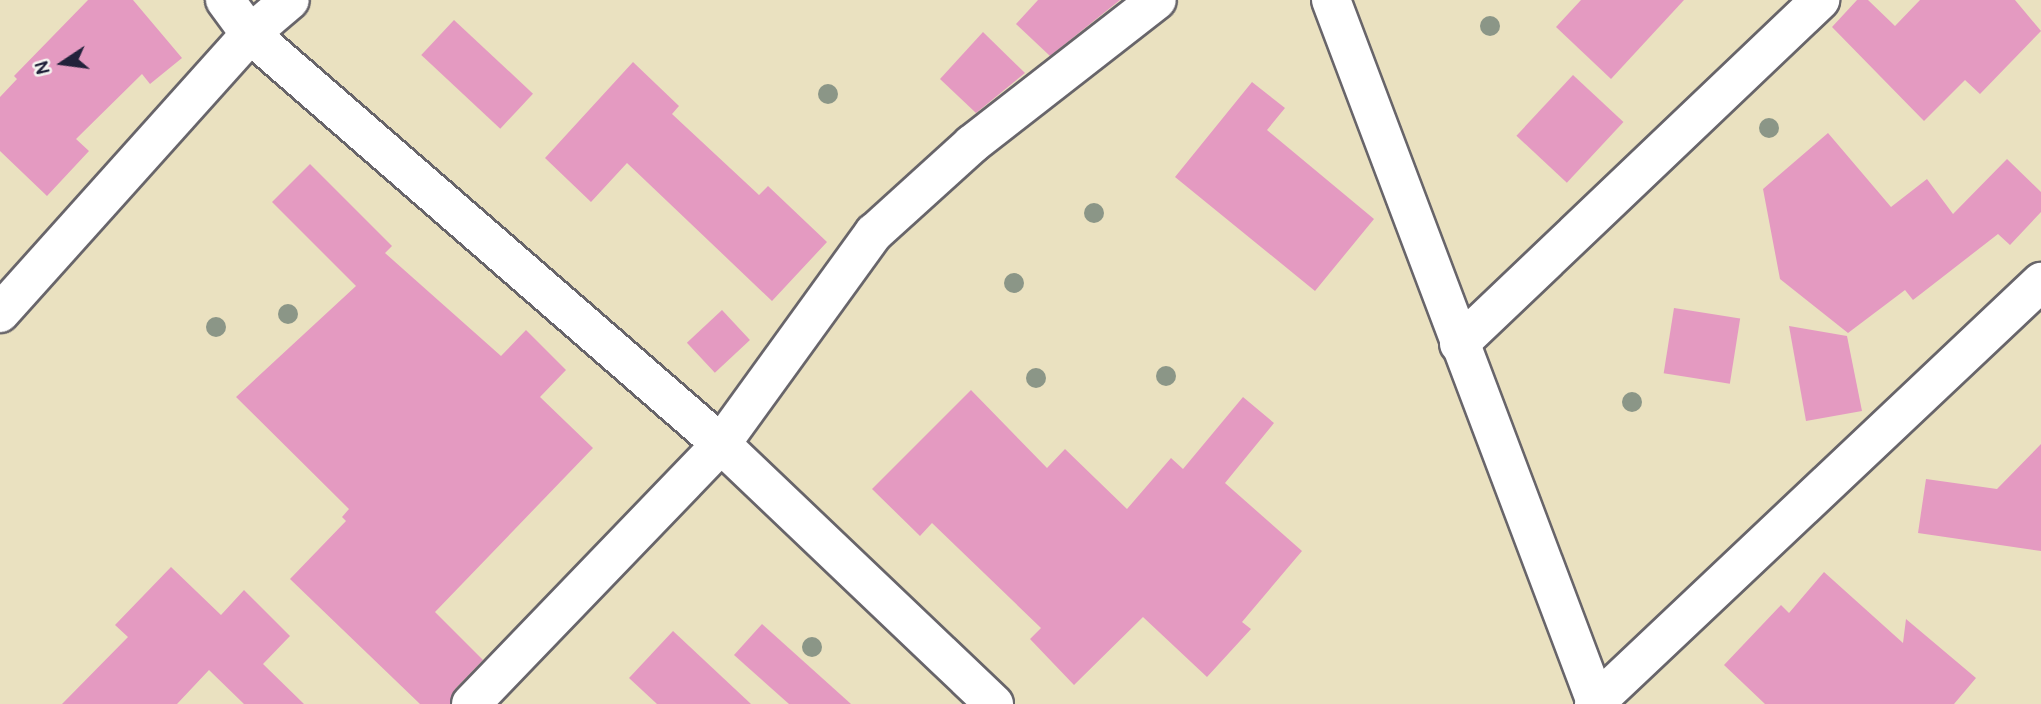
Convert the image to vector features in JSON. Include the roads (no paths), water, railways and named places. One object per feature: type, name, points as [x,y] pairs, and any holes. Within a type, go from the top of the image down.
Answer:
[{"type":"street","points":[[225,0],[250,34],[721,444],[994,704]]},
{"type":"street","points":[[0,313],[250,34],[290,0]]},
{"type":"street","points":[[471,704],[721,444],[874,233],[972,144],[1157,0]]},
{"type":"street","points":[[1331,0],[1595,703],[2041,282]]},
{"type":"street","points":[[1459,344],[1820,0]]}]
